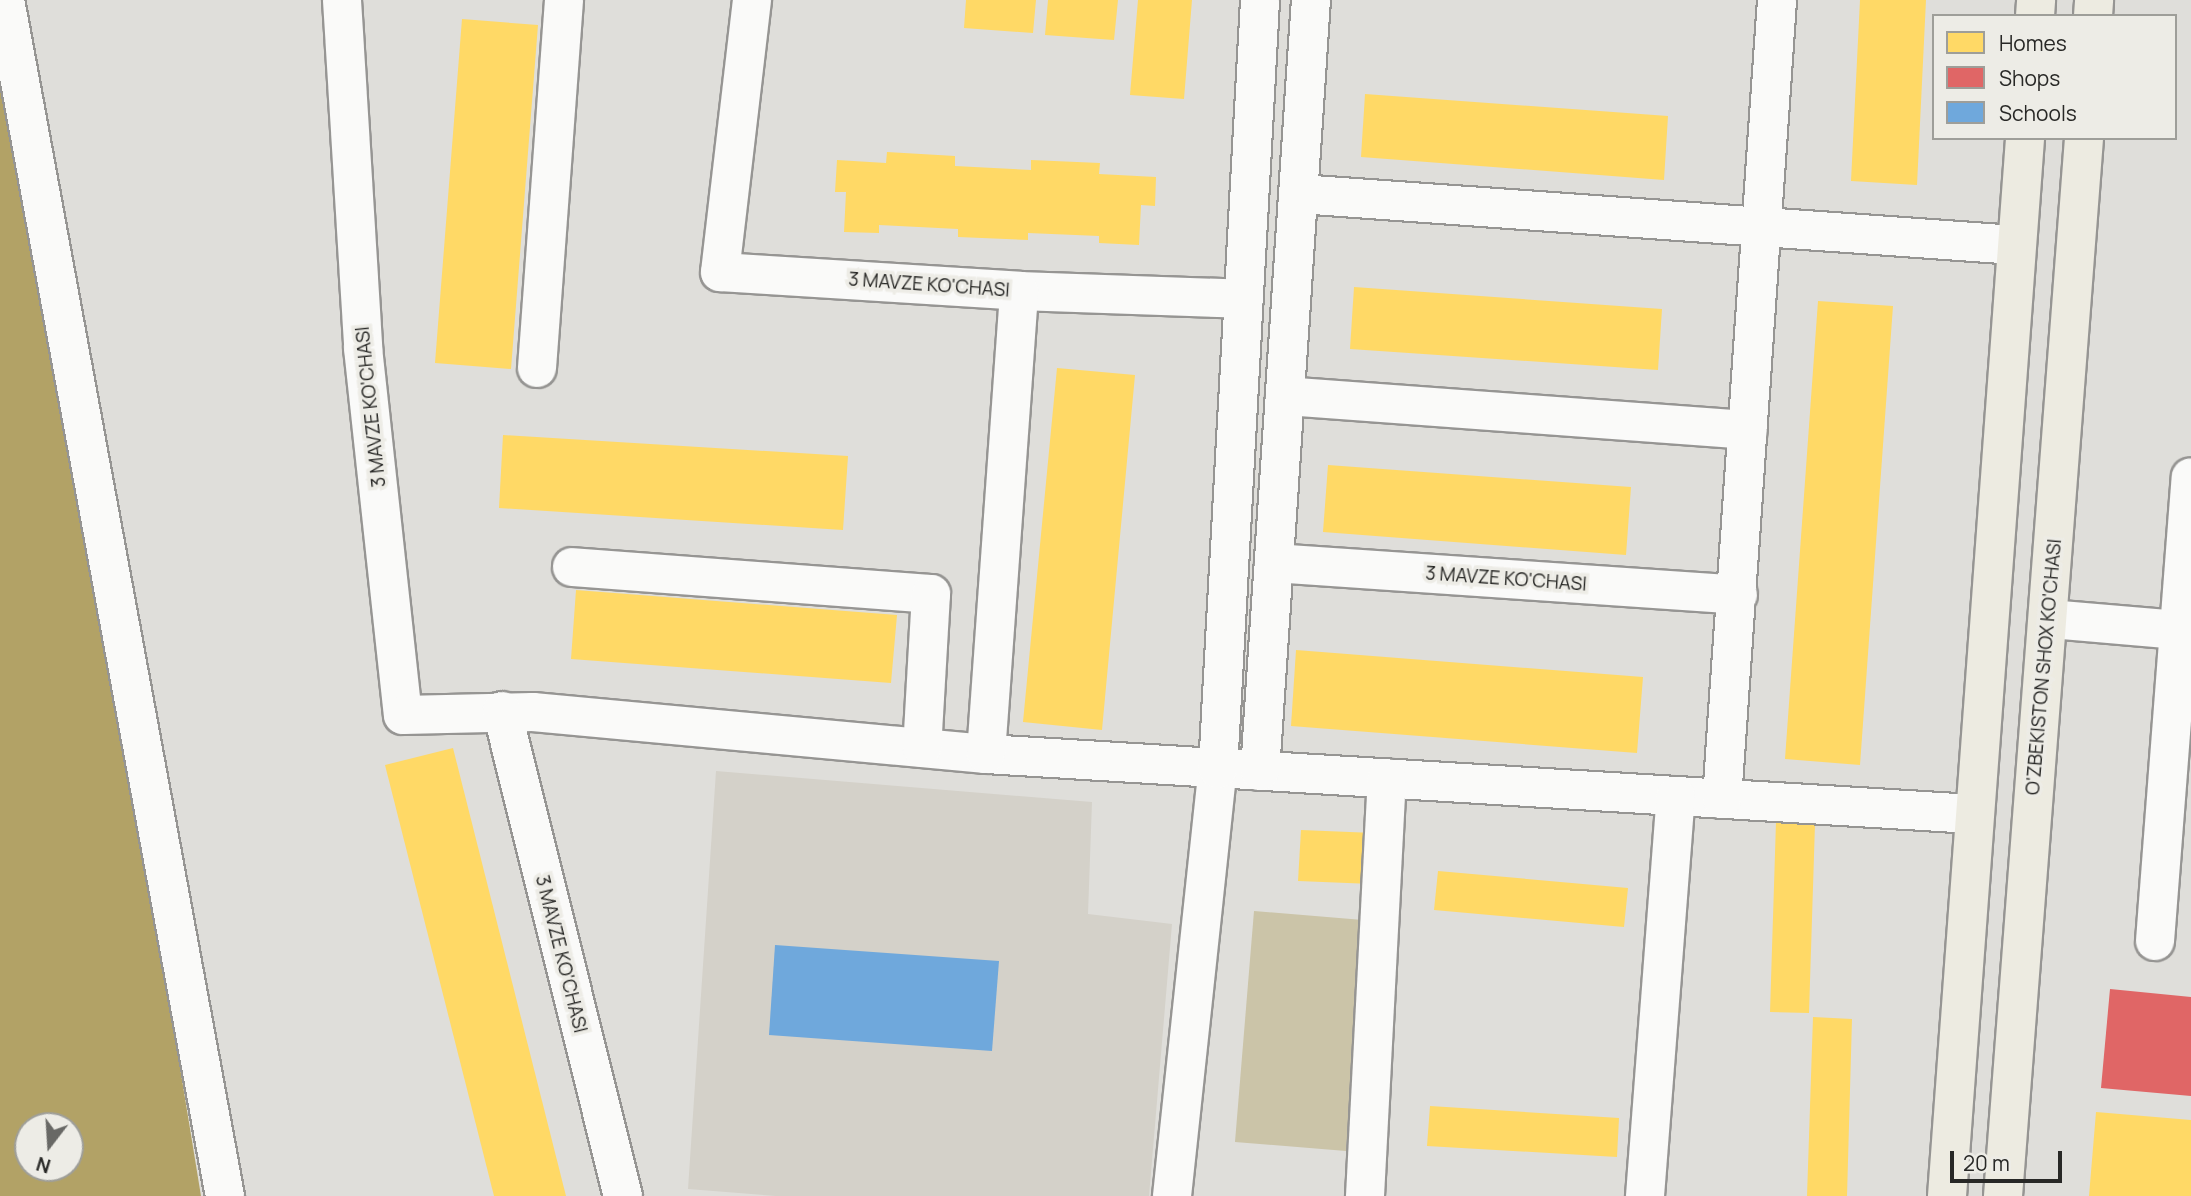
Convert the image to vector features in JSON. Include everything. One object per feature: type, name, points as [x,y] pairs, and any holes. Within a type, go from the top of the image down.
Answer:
[{"type":"main road","points":[[1948,1196],[2025,140]]},
{"type":"main road","name":"O'ZBEKISTON SHOX KO'CHASI","points":[[2003,1196],[2017,976],[2050,619],[2084,140]]},
{"type":"street","points":[[5,0],[225,1196]]},
{"type":"street","name":"3 MAVZE KO'CHASI","points":[[342,0],[363,348],[403,715],[502,711],[986,754],[1975,814]]},
{"type":"street","points":[[537,368],[564,0]]},
{"type":"street","name":"3 MAVZE KO'CHASI","points":[[752,0],[720,272],[1019,291],[1244,299]]},
{"type":"street","points":[[1172,1196],[1218,769],[1260,0]]},
{"type":"street","points":[[1260,771],[1311,0]]},
{"type":"street","points":[[1722,799],[1777,0]]},
{"type":"street","points":[[1299,194],[2016,245]]},
{"type":"street","points":[[986,754],[1019,291]]},
{"type":"street","points":[[1285,396],[1748,430]]},
{"type":"street","points":[[2155,941],[2184,630],[2191,477]]},
{"type":"street","name":"3 MAVZE KO'CHASI","points":[[1274,563],[1738,595]]},
{"type":"street","points":[[572,567],[931,594],[922,748]]},
{"type":"street","points":[[2050,619],[2184,630]]},
{"type":"street","name":"3 MAVZE KO'CHASI","points":[[502,711],[623,1196]]},
{"type":"street","points":[[1365,1196],[1387,779]]},
{"type":"street","points":[[1645,1196],[1676,796]]},
{"type":"shaded area","points":[[0,55],[109,633],[201,1196],[0,1196]]},
{"type":"shaded area","points":[[716,771],[1092,802],[1088,914],[1172,924],[1149,1196],[776,1196],[688,1189]]},
{"type":"shaded area","points":[[1254,911],[1363,920],[1346,1151],[1235,1142]]},
{"type":"building: Homes","points":[[966,0],[1036,0],[1033,33],[964,28]]},
{"type":"building: Homes","points":[[1048,0],[1118,0],[1114,40],[1045,35]]},
{"type":"building: Homes","points":[[1138,0],[1192,0],[1184,99],[1130,95]]},
{"type":"building: Homes","points":[[1860,0],[1926,0],[1917,185],[1851,181]]},
{"type":"building: Homes","points":[[462,19],[538,25],[511,369],[435,363]]},
{"type":"building: Homes","points":[[1365,94],[1668,116],[1664,180],[1361,157]]},
{"type":"building: Homes","points":[[887,152],[955,156],[955,166],[1031,170],[1031,160],[1100,163],[1099,174],[1156,177],[1155,206],[1141,205],[1139,245],[1099,243],[1099,236],[1028,233],[1028,240],[958,237],[958,229],[879,225],[879,233],[844,232],[846,192],[835,192],[837,160],[886,163]]},
{"type":"building: Homes","points":[[1354,287],[1662,309],[1658,370],[1350,349]]},
{"type":"building: Homes","points":[[1818,301],[1893,306],[1860,765],[1785,759]]},
{"type":"building: Homes","points":[[1057,368],[1135,375],[1102,730],[1023,722]]},
{"type":"building: Homes","points":[[503,435],[848,456],[843,530],[499,508]]},
{"type":"building: Homes","points":[[1328,465],[1631,487],[1626,555],[1323,532]]},
{"type":"building: Homes","points":[[576,590],[897,615],[891,683],[571,659]]},
{"type":"building: Homes","points":[[1296,650],[1643,677],[1637,753],[1291,726]]},
{"type":"building: Homes","points":[[453,748],[566,1196],[494,1196],[385,765]]},
{"type":"building: Homes","points":[[1776,822],[1815,824],[1809,1013],[1770,1012]]},
{"type":"building: Homes","points":[[1301,830],[1374,833],[1372,884],[1298,881]]},
{"type":"building: Homes","points":[[1438,871],[1628,888],[1624,927],[1434,910]]},
{"type":"building: Homes","points":[[1813,1017],[1852,1019],[1847,1196],[1807,1196]]},
{"type":"building: Homes","points":[[1430,1106],[1619,1118],[1617,1157],[1427,1146]]},
{"type":"building: Homes","points":[[2096,1112],[2191,1120],[2191,1196],[2089,1196]]},
{"type":"building: Shops","points":[[2110,989],[2191,997],[2191,1096],[2101,1088]]},
{"type":"building: Schools","points":[[775,945],[999,961],[992,1051],[769,1035]]}]
